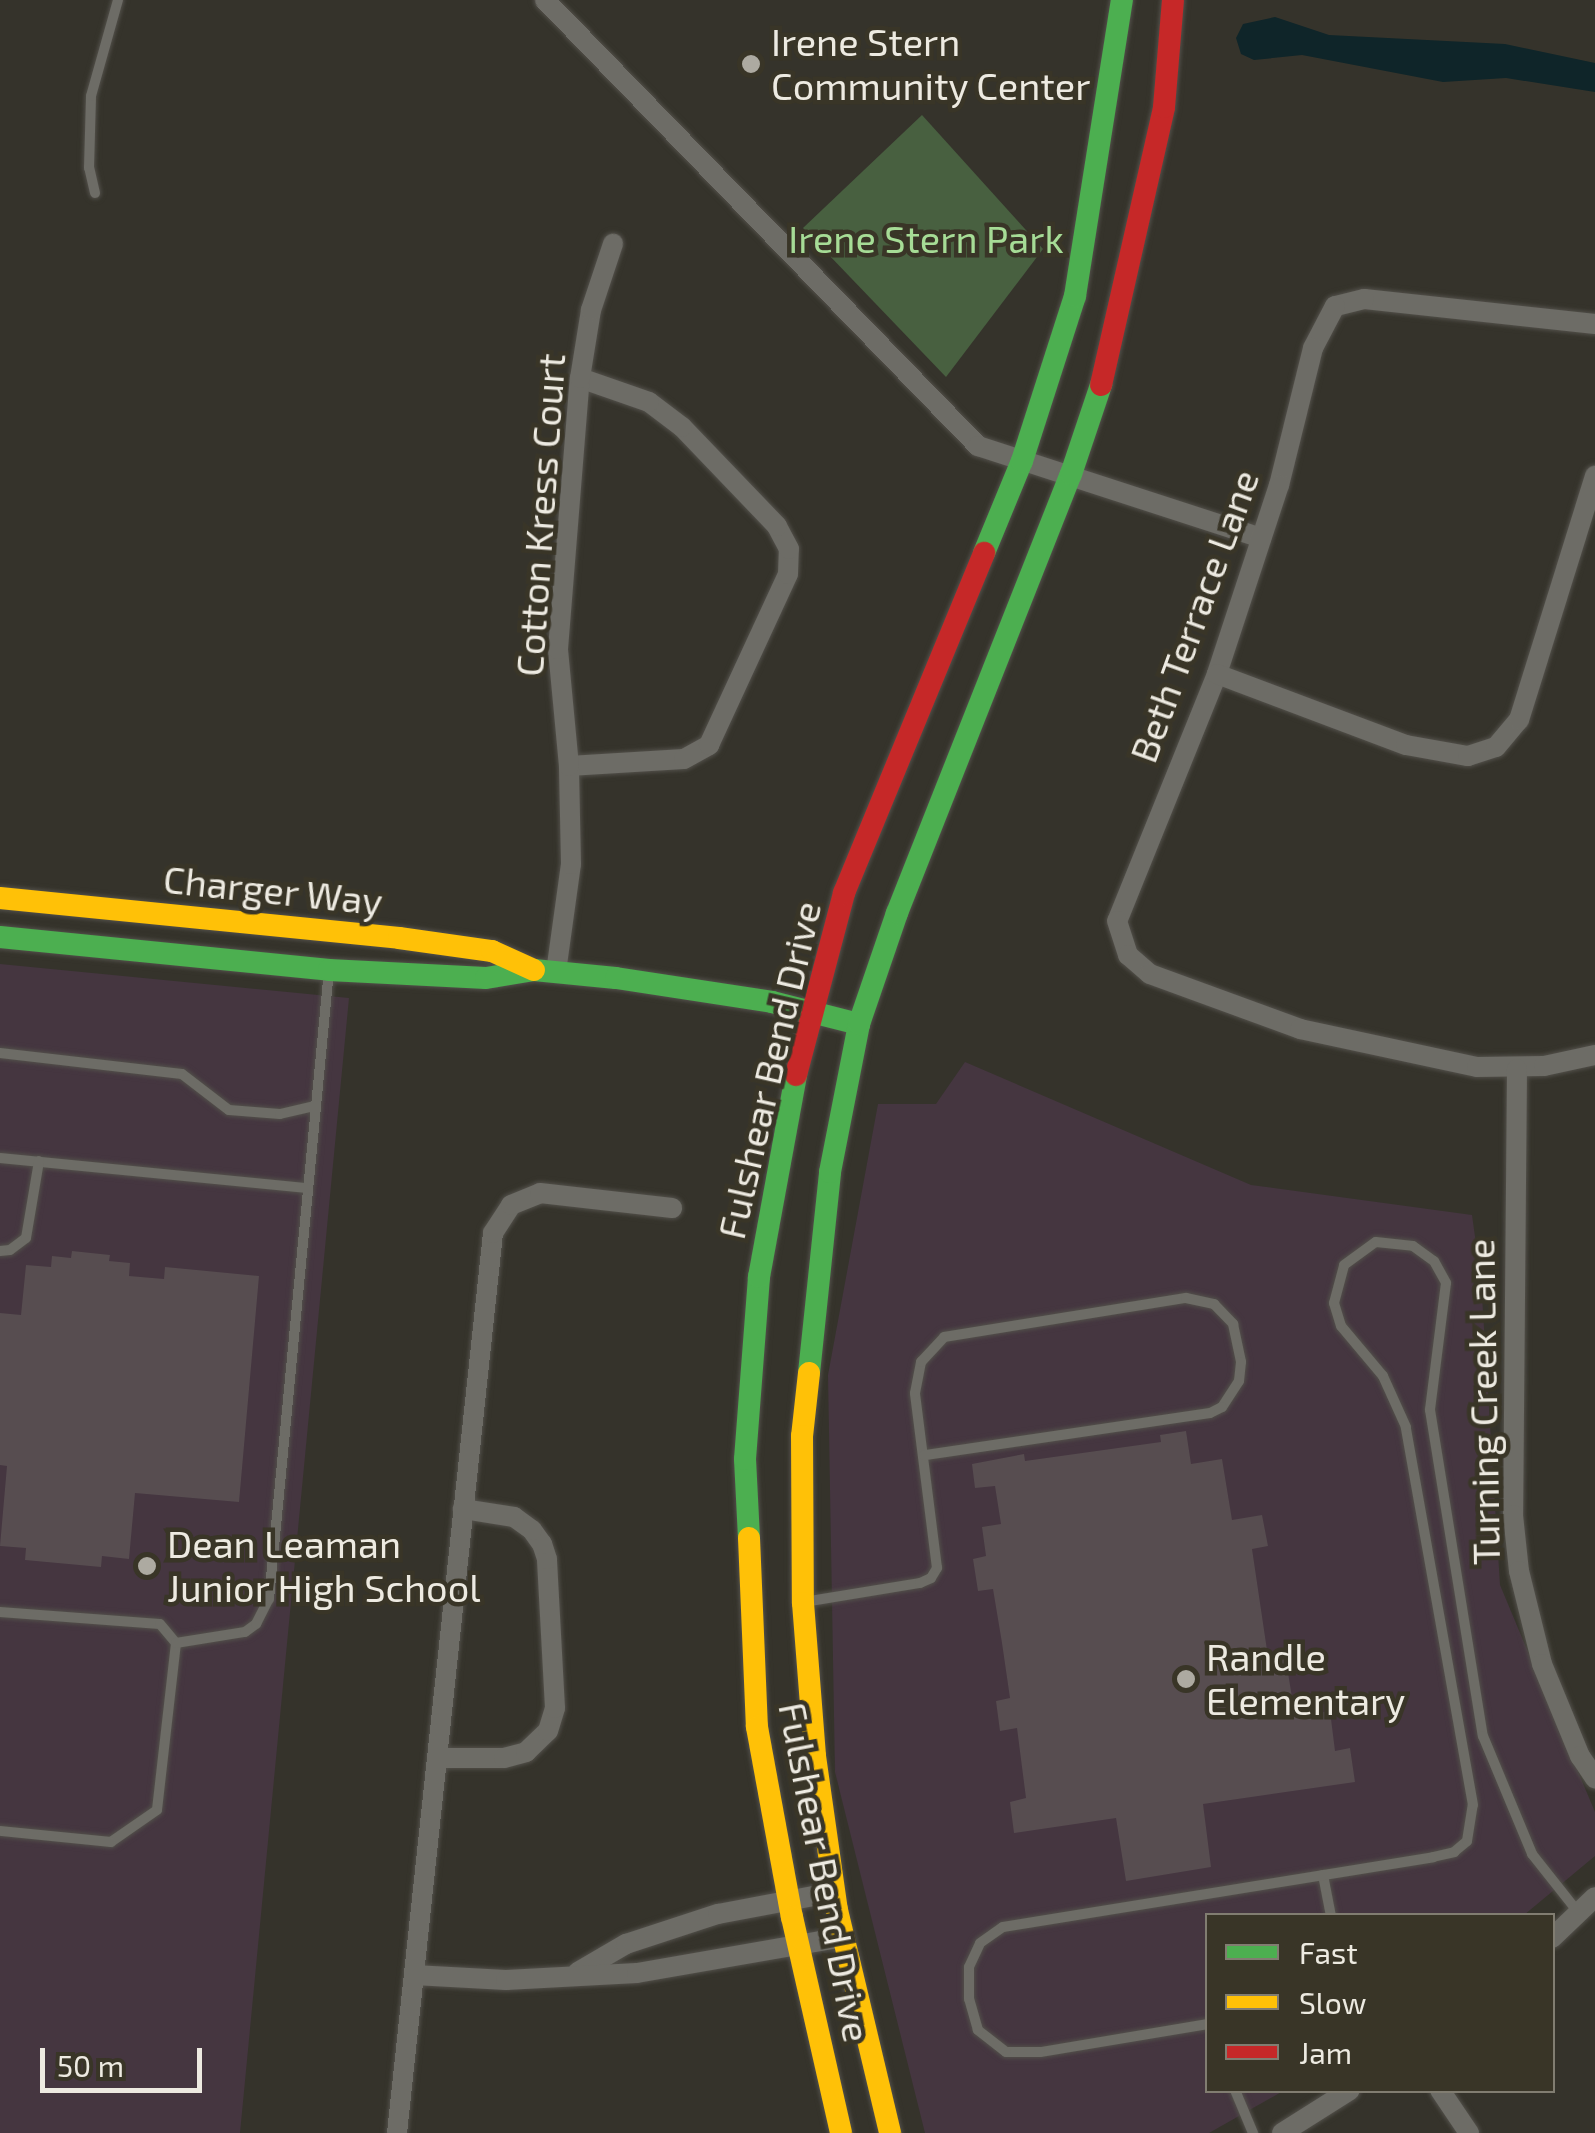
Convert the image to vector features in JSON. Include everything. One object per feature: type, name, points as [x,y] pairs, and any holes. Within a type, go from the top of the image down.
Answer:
[{"type":"street","points":[[546,0],[978,446],[1261,538]]},
{"type":"street","name":"Fulshear Bend Drive","points":[[841,2133],[798,1946],[757,1727],[745,1458],[759,1277],[780,1146],[810,1011],[844,893],[1022,461],[1075,296],[1122,0]]},
{"type":"street","name":"Fulshear Bend Drive","points":[[890,2133],[834,1892],[815,1756],[803,1602],[802,1436],[830,1172],[859,1024],[896,914],[1071,474],[1104,376],[1164,107],[1173,0]]},
{"type":"street","name":"Cotton Kress Court","points":[[545,971],[571,864],[558,649],[580,378],[591,310],[613,244]]},
{"type":"street","name":"Beth Terrace Lane","points":[[1517,1069],[1477,1068],[1300,1028],[1150,974],[1123,947],[1117,930],[1121,904],[1217,674],[1261,538],[1313,348],[1335,306],[1353,300],[1392,301],[1595,324]]},
{"type":"street","points":[[568,766],[684,759],[709,744],[788,574],[789,549],[778,526],[682,427],[650,402],[580,378]]},
{"type":"street","points":[[1217,674],[1394,741],[1458,755],[1488,752],[1511,736],[1519,720],[1595,476]]},
{"type":"street","name":"Charger Way","points":[[0,898],[333,930],[492,951],[545,971],[772,1002],[859,1024]]},
{"type":"street","points":[[329,970],[333,930]]},
{"type":"street","name":"Charger Way","points":[[0,937],[329,970],[486,978],[545,971]]},
{"type":"street","points":[[1517,1069],[1595,1055]]},
{"type":"street","name":"Turning Creek Lane","points":[[1517,1069],[1513,1516],[1519,1570],[1542,1664],[1580,1756],[1595,1778]]},
{"type":"street","points":[[397,2133],[493,1233],[511,1205],[548,1193],[672,1208]]},
{"type":"street","points":[[437,1758],[504,1758],[526,1752],[548,1731],[555,1708],[548,1567],[542,1544],[532,1530],[514,1517],[463,1509]]},
{"type":"street","points":[[576,1973],[626,1944],[718,1914],[834,1892]]},
{"type":"street","points":[[1555,1935],[1595,1897]]},
{"type":"street","points":[[414,1974],[506,1980],[685,1968],[843,1936]]},
{"type":"street","points":[[1282,2133],[1345,2093]]},
{"type":"street","points":[[1442,2093],[1469,2133]]},
{"type":"lane","points":[[95,193],[89,168],[90,96],[118,0]]},
{"type":"lane","points":[[176,1643],[245,1632],[256,1624],[269,1599],[329,970]]},
{"type":"lane","points":[[0,1053],[182,1074],[229,1110],[280,1114],[316,1106]]},
{"type":"lane","points":[[0,1158],[308,1188]]},
{"type":"lane","points":[[0,1252],[26,1238],[38,1162]]},
{"type":"lane","points":[[1205,2025],[1040,2052],[1006,2052],[978,2030],[969,1999],[969,1967],[980,1942],[1004,1927],[1454,1852],[1467,1840],[1473,1826],[1473,1805],[1406,1427],[1384,1376],[1341,1326],[1334,1303],[1337,1278],[1352,1256],[1376,1242],[1402,1242],[1434,1261],[1446,1284],[1430,1410],[1483,1736],[1523,1837],[1578,1912]]},
{"type":"lane","points":[[803,1602],[932,1578],[939,1556],[924,1456],[916,1380],[921,1362],[944,1337],[1186,1298],[1214,1304],[1233,1324],[1241,1362],[1239,1381],[1222,1408],[1210,1414],[924,1456]]},
{"type":"lane","points":[[0,1612],[160,1624],[176,1643],[157,1810],[111,1842],[0,1830]]},
{"type":"lane","points":[[1323,1875],[1330,1913]]},
{"type":"lane","points":[[1236,2093],[1254,2133]]},
{"type":"shaded area","name":"Dean Leaman Junior High School","points":[[0,964],[349,998],[240,2133],[0,2133]]},
{"type":"shaded area","name":"Randle Elementary","points":[[965,1062],[1251,1185],[1472,1215],[1481,1280],[1500,1585],[1595,1812],[1595,1856],[1526,1913],[1205,1913],[1205,2093],[1279,2093],[1209,2133],[925,2133],[835,1772],[828,1375],[878,1104],[936,1104]]},
{"type":"green space","name":"Irene Stern Park","points":[[922,115],[1043,249],[946,377],[803,228]]},
{"type":"water","points":[[1275,17],[1329,35],[1505,44],[1595,63],[1595,92],[1506,78],[1443,82],[1302,55],[1254,60],[1241,54],[1236,38],[1243,24]]},
{"type":"building","points":[[72,1251],[110,1255],[109,1261],[130,1263],[129,1276],[164,1279],[165,1267],[259,1276],[239,1502],[135,1493],[129,1559],[102,1556],[101,1567],[25,1560],[26,1548],[0,1546],[7,1466],[0,1465],[0,1313],[21,1315],[26,1265],[51,1267],[52,1256],[71,1258]]},
{"type":"building","points":[[1186,1431],[1191,1464],[1222,1459],[1232,1520],[1262,1515],[1268,1546],[1252,1549],[1268,1657],[1285,1654],[1295,1716],[1330,1711],[1335,1751],[1350,1748],[1355,1782],[1203,1804],[1211,1867],[1126,1881],[1116,1818],[1014,1833],[1010,1802],[1026,1798],[1017,1728],[1000,1731],[996,1701],[1010,1698],[1002,1643],[993,1589],[978,1591],[973,1559],[986,1556],[982,1527],[1001,1524],[995,1486],[975,1488],[972,1464],[1024,1454],[1025,1461],[1161,1442],[1160,1435]]},
{"type":"traffic: fast","points":[[984,553],[1022,461],[1075,296],[1122,0]]},
{"type":"traffic: fast","points":[[809,1373],[830,1172],[859,1024],[897,913],[1071,474],[1101,385]]},
{"type":"traffic: fast","points":[[0,937],[329,970],[486,978],[534,970],[616,978],[772,1002],[859,1024]]},
{"type":"traffic: fast","points":[[749,1538],[745,1459],[759,1277],[796,1075]]},
{"type":"traffic: slow","points":[[0,898],[399,938],[492,951],[534,970]]},
{"type":"traffic: slow","points":[[809,1373],[802,1436],[803,1603],[815,1756],[837,1910],[890,2133]]},
{"type":"traffic: slow","points":[[749,1538],[757,1727],[792,1917],[841,2133]]},
{"type":"traffic: jam","points":[[1101,385],[1164,107],[1173,0]]},
{"type":"traffic: jam","points":[[796,1075],[844,893],[984,553]]},
{"type":"place","name":"Irene Stern Community Center","points":[[751,64]]},
{"type":"place","name":"Dean Leaman Junior High School","points":[[147,1566]]},
{"type":"place","name":"Randle Elementary","points":[[1186,1679]]}]
